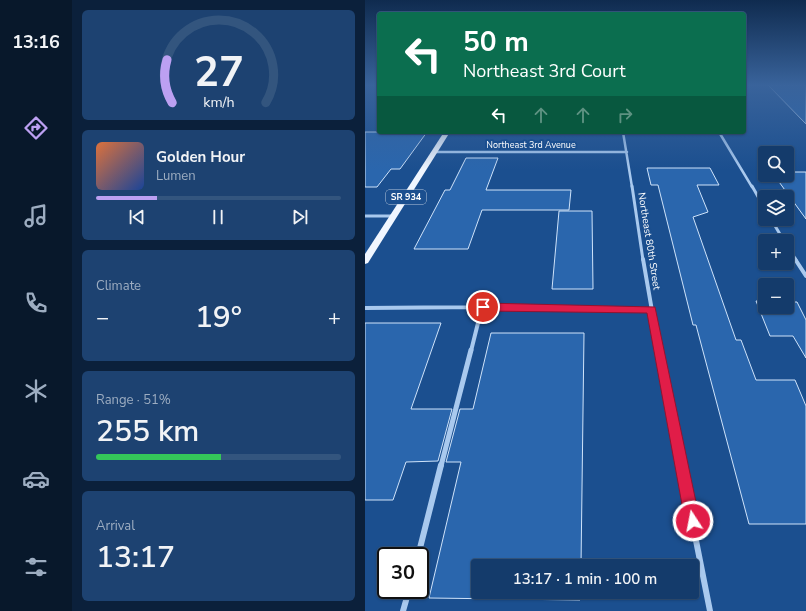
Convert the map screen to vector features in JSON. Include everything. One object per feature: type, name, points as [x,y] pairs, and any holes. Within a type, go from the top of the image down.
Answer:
[{"type":"main road","name":"SR 934","points":[[365,261],[446,134]]},
{"type":"street","name":"Northeast 80th Street","points":[[623,134],[651,310],[710,611]]},
{"type":"street","points":[[720,134],[758,197]]},
{"type":"street","name":"Northeast 3rd Avenue","points":[[434,152],[627,152]]},
{"type":"street","points":[[365,216],[394,216]]},
{"type":"street","points":[[794,256],[806,276]]},
{"type":"street","points":[[420,547],[483,307]]},
{"type":"street","points":[[365,308],[483,307],[651,310]]},
{"type":"street","points":[[403,611],[406,599]]},
{"type":"building","points":[[796,114],[806,114],[806,124]]},
{"type":"building","points":[[365,132],[377,132],[377,134],[426,134],[400,169],[391,169],[377,187],[365,187]]},
{"type":"building","points":[[466,158],[498,158],[486,190],[571,190],[569,210],[482,210],[468,249],[414,249],[445,190],[450,190]]},
{"type":"building","points":[[647,168],[710,168],[719,185],[697,185],[708,212],[693,217],[736,340],[741,340],[756,380],[795,380],[806,406],[806,524],[749,524],[696,325],[693,325],[658,185],[651,185]]},
{"type":"building","points":[[794,172],[806,172],[806,219],[794,202],[794,190],[785,190],[779,182],[794,182]]},
{"type":"building","points":[[559,211],[592,211],[593,289],[552,289]]},
{"type":"building","points":[[794,302],[797,302],[806,320],[806,358],[793,336],[770,336],[761,314],[794,314]]},
{"type":"building","points":[[365,323],[441,323],[411,409],[452,409],[438,461],[406,462],[393,500],[365,500]]},
{"type":"building","points":[[491,333],[584,333],[581,559],[471,559],[471,599],[429,598],[461,462],[446,462],[460,409],[473,409]]},
{"type":"building","points":[[504,599],[580,599],[580,600]]},
{"type":"route","points":[[483,307],[651,310],[693,521]]}]
